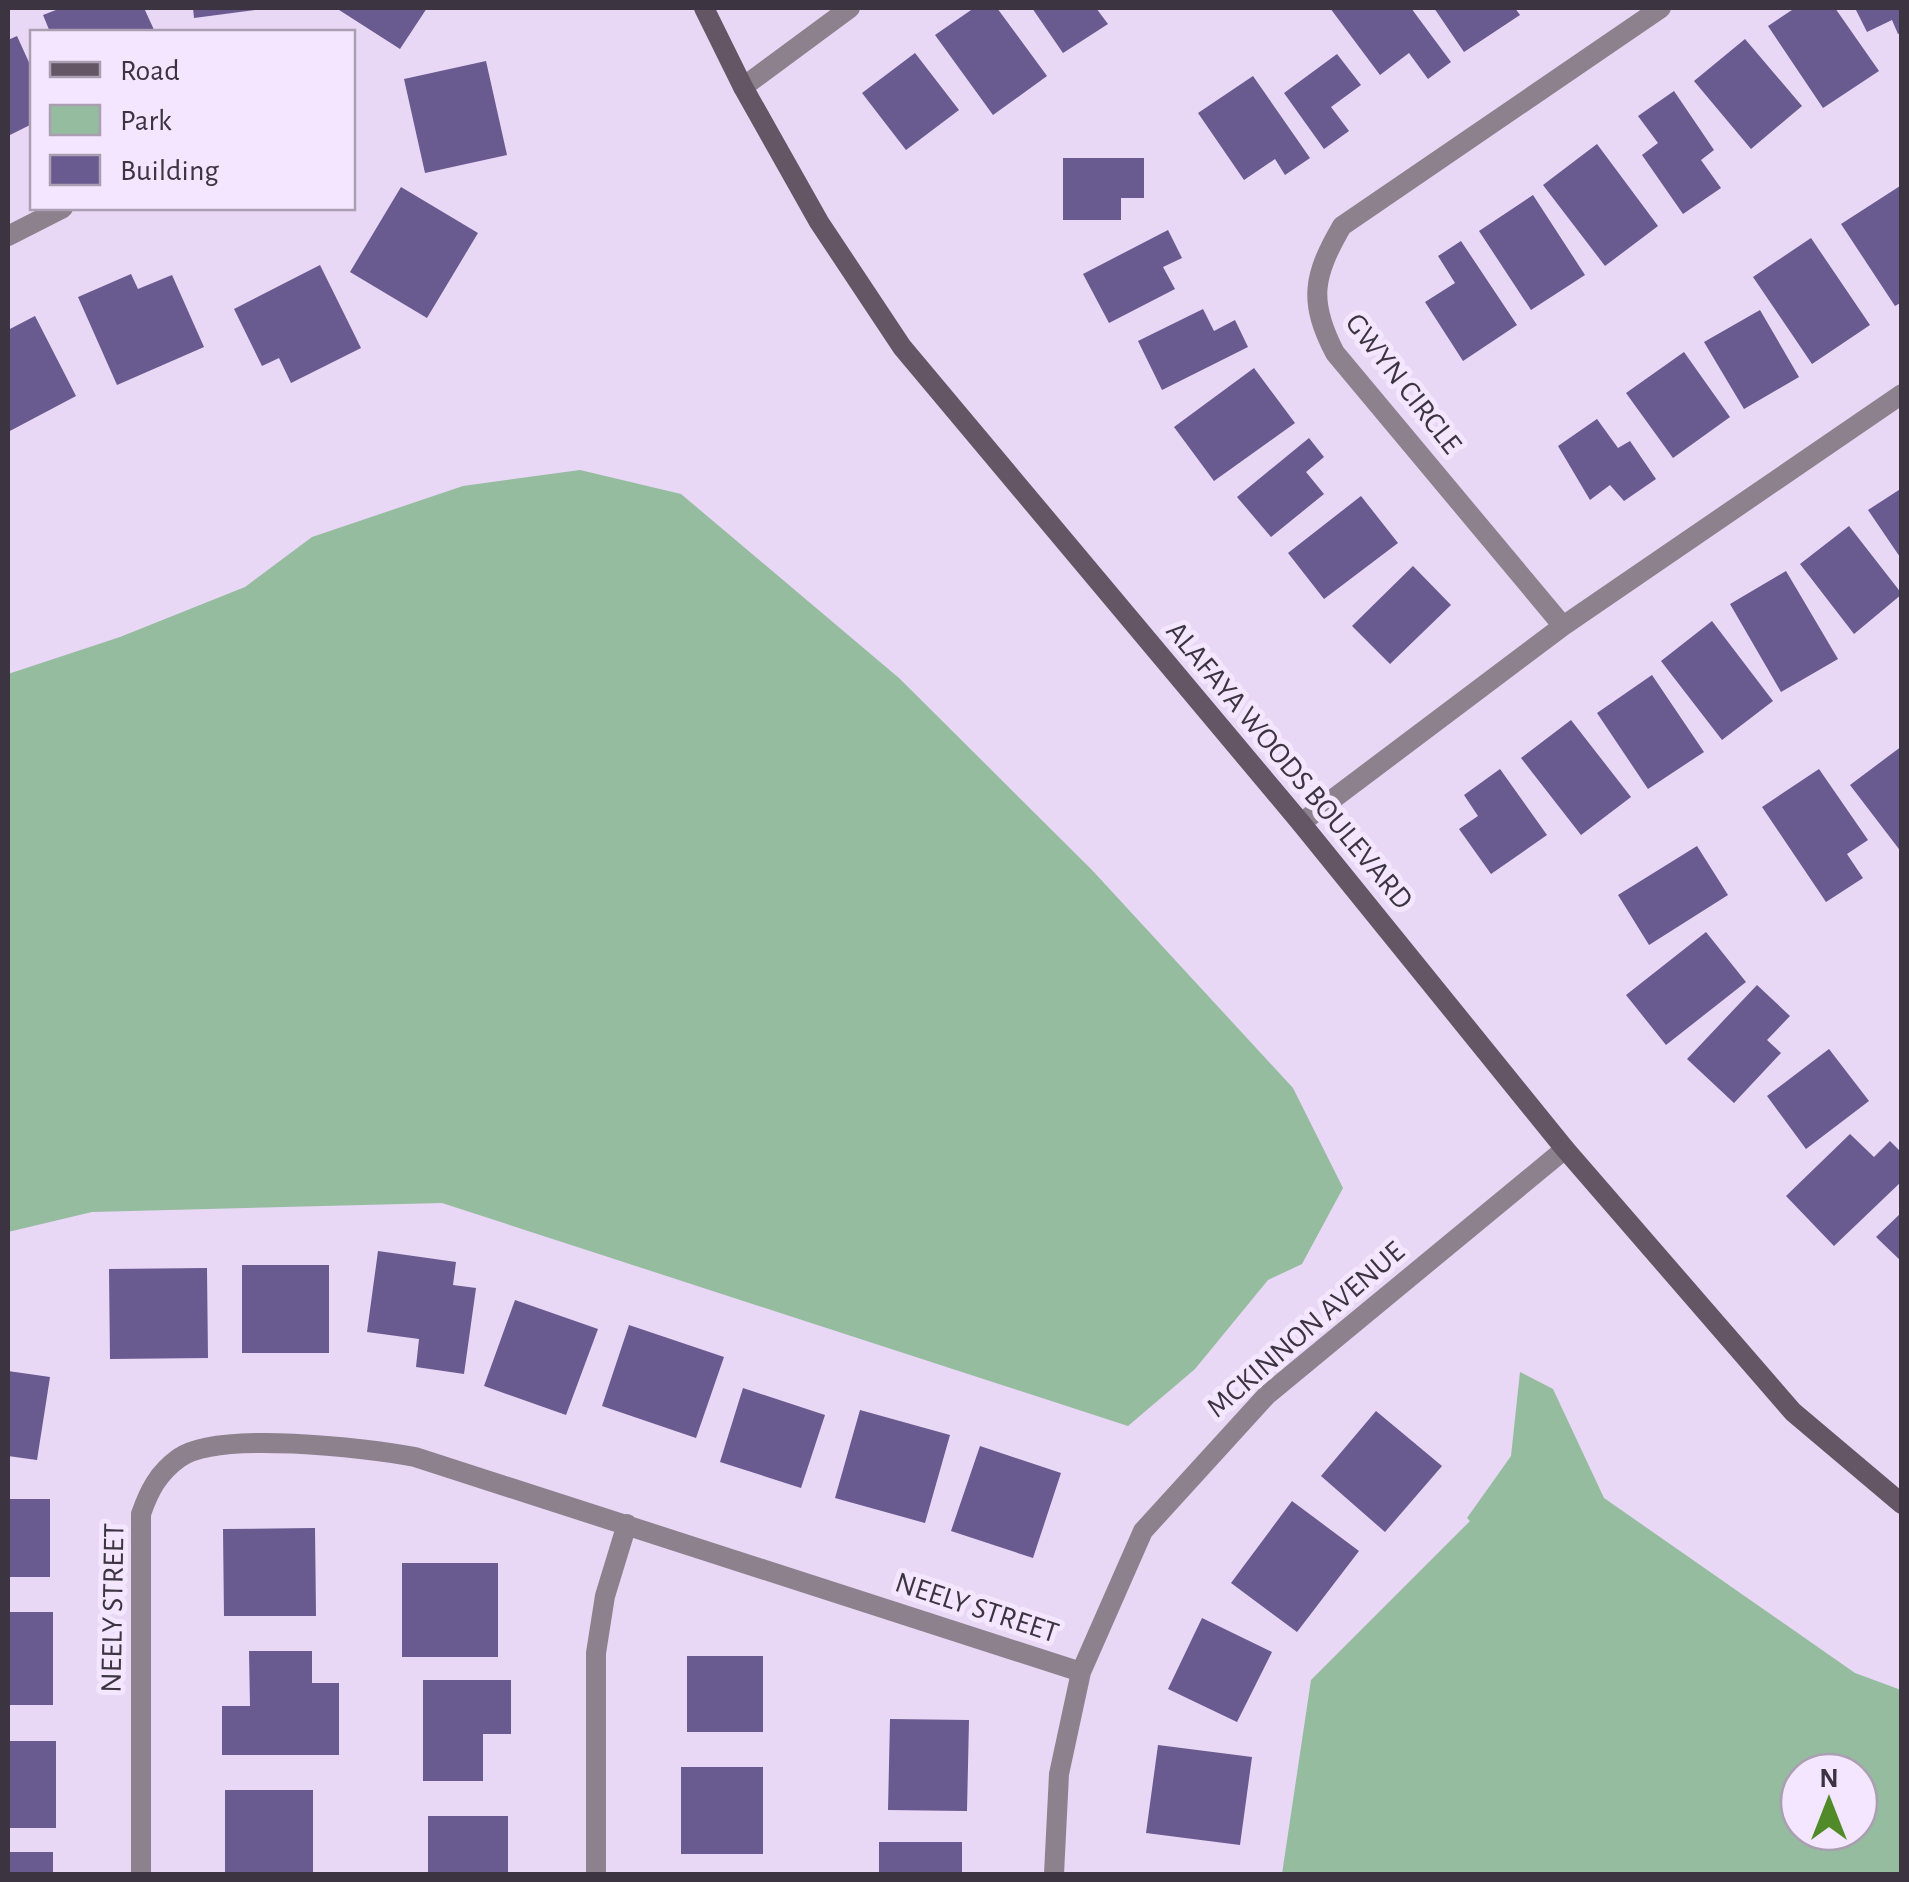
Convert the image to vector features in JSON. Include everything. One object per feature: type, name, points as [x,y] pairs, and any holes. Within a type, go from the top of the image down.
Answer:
[{"type":"street","name":"ALAFAYA WOODS BOULEVARD","points":[[704,8],[743,87],[819,222],[902,346],[1301,823],[1564,1149],[1794,1412],[1902,1504]]},
{"type":"street","points":[[743,87],[850,8]]},
{"type":"street","name":"GWYN CIRCLE","points":[[1563,626],[1335,354],[1319,322],[1315,293],[1324,258],[1342,226],[1661,8]]},
{"type":"street","points":[[8,236],[59,210]]},
{"type":"street","points":[[1301,823],[1563,626],[1902,394]]},
{"type":"street","name":"MCKINNON AVENUE","points":[[1054,1874],[1059,1774],[1081,1672],[1143,1531],[1195,1469],[1267,1395],[1564,1149]]},
{"type":"street","name":"NEELY STREET","points":[[141,1874],[141,1514],[151,1485],[180,1456],[211,1446],[354,1446],[414,1457],[1081,1672]]},
{"type":"street","points":[[596,1874],[596,1653],[605,1596],[627,1524]]},
{"type":"green space","points":[[580,470],[681,494],[899,678],[1092,870],[1293,1088],[1343,1188],[1302,1264],[1268,1280],[1195,1369],[1128,1426],[442,1203],[92,1212],[8,1232],[8,674],[120,637],[245,587],[312,537],[463,486]]},
{"type":"green space","points":[[1520,1372],[1553,1389],[1604,1498],[1855,1673],[1901,1690],[1901,1874],[1282,1874],[1311,1680],[1470,1521],[1467,1518],[1511,1456]]},
{"type":"building","points":[[61,8],[144,8],[154,30],[49,30],[43,15]]},
{"type":"building","points":[[193,8],[255,8],[255,10],[194,18]]},
{"type":"building","points":[[336,8],[427,8],[400,49]]},
{"type":"building","points":[[974,8],[997,8],[1047,76],[993,115],[935,35]]},
{"type":"building","points":[[1032,8],[1096,8],[1108,24],[1063,53]]},
{"type":"building","points":[[1330,8],[1411,8],[1451,62],[1428,79],[1409,53],[1380,75]]},
{"type":"building","points":[[1434,8],[1515,8],[1520,15],[1464,52]]},
{"type":"building","points":[[1795,8],[1835,8],[1879,71],[1823,108],[1768,26]]},
{"type":"building","points":[[1855,8],[1902,8],[1902,33],[1898,34],[1892,20],[1867,32]]},
{"type":"building","points":[[17,36],[30,65],[30,125],[8,136],[8,40]]},
{"type":"building","points":[[1745,39],[1802,106],[1751,149],[1694,81]]},
{"type":"building","points":[[915,53],[959,110],[906,150],[862,93]]},
{"type":"building","points":[[1337,54],[1361,85],[1331,107],[1349,131],[1324,149],[1284,93]]},
{"type":"building","points":[[486,61],[507,155],[425,173],[404,79]]},
{"type":"building","points":[[1253,76],[1310,158],[1285,175],[1275,159],[1244,180],[1198,113]]},
{"type":"building","points":[[1674,91],[1714,150],[1701,160],[1721,188],[1683,214],[1642,155],[1658,143],[1638,116]]},
{"type":"building","points":[[1597,144],[1658,226],[1605,266],[1543,185]]},
{"type":"building","points":[[1063,158],[1144,158],[1144,198],[1121,198],[1121,220],[1063,220]]},
{"type":"building","points":[[1900,186],[1902,302],[1895,306],[1841,224]]},
{"type":"building","points":[[401,187],[478,233],[427,318],[350,272]]},
{"type":"building","points":[[1533,195],[1585,275],[1531,310],[1479,231]]},
{"type":"building","points":[[1168,230],[1182,258],[1163,267],[1175,289],[1109,323],[1083,274]]},
{"type":"building","points":[[1811,238],[1870,325],[1812,364],[1753,277]]},
{"type":"building","points":[[1461,241],[1517,325],[1463,361],[1425,302],[1455,283],[1438,256]]},
{"type":"building","points":[[320,265],[361,348],[291,383],[279,358],[262,366],[234,309]]},
{"type":"building","points":[[131,274],[138,289],[172,275],[204,347],[117,385],[78,297]]},
{"type":"building","points":[[1203,309],[1214,331],[1235,320],[1248,347],[1162,390],[1138,341]]},
{"type":"building","points":[[1760,310],[1799,377],[1744,409],[1704,342]]},
{"type":"building","points":[[35,316],[76,396],[8,432],[8,330]]},
{"type":"building","points":[[1684,352],[1730,417],[1673,458],[1626,393]]},
{"type":"building","points":[[1254,368],[1295,423],[1214,481],[1174,427]]},
{"type":"building","points":[[1597,419],[1618,448],[1630,441],[1656,479],[1624,501],[1610,485],[1590,500],[1558,446]]},
{"type":"building","points":[[1309,438],[1324,457],[1306,472],[1324,494],[1271,537],[1237,497]]},
{"type":"building","points":[[1902,488],[1902,560],[1868,510]]},
{"type":"building","points":[[1361,496],[1398,543],[1324,599],[1288,553]]},
{"type":"building","points":[[1849,526],[1902,594],[1854,634],[1800,564]]},
{"type":"building","points":[[1413,566],[1451,605],[1390,664],[1352,626]]},
{"type":"building","points":[[1786,571],[1838,659],[1781,692],[1730,604]]},
{"type":"building","points":[[1712,621],[1773,701],[1722,740],[1661,661]]},
{"type":"building","points":[[1652,675],[1704,752],[1648,789],[1597,713]]},
{"type":"building","points":[[1571,720],[1631,797],[1581,835],[1521,758]]},
{"type":"building","points":[[1902,746],[1902,853],[1850,785]]},
{"type":"building","points":[[1500,769],[1547,835],[1491,874],[1459,829],[1478,816],[1464,795]]},
{"type":"building","points":[[1819,769],[1868,840],[1847,854],[1863,878],[1826,902],[1762,807]]},
{"type":"building","points":[[1697,846],[1728,895],[1649,945],[1618,895]]},
{"type":"building","points":[[1706,932],[1746,982],[1666,1045],[1626,995]]},
{"type":"building","points":[[1757,985],[1790,1016],[1767,1040],[1781,1053],[1734,1103],[1687,1059]]},
{"type":"building","points":[[1829,1049],[1869,1101],[1806,1149],[1767,1096]]},
{"type":"building","points":[[1850,1134],[1874,1157],[1890,1141],[1902,1153],[1902,1181],[1834,1246],[1786,1196]]},
{"type":"building","points":[[1902,1212],[1902,1262],[1876,1237]]},
{"type":"building","points":[[378,1251],[456,1262],[453,1285],[476,1288],[464,1374],[416,1367],[419,1339],[367,1332]]},
{"type":"building","points":[[242,1265],[329,1265],[329,1353],[242,1353]]},
{"type":"building","points":[[207,1268],[208,1358],[110,1359],[109,1269]]},
{"type":"building","points":[[515,1300],[598,1329],[566,1415],[484,1386]]},
{"type":"building","points":[[629,1325],[724,1357],[696,1438],[602,1406]]},
{"type":"building","points":[[8,1371],[50,1377],[37,1460],[8,1456]]},
{"type":"building","points":[[743,1388],[825,1415],[801,1488],[720,1462]]},
{"type":"building","points":[[860,1410],[950,1435],[925,1523],[835,1498]]},
{"type":"building","points":[[1376,1411],[1442,1466],[1385,1532],[1321,1476]]},
{"type":"building","points":[[980,1446],[1061,1473],[1033,1558],[951,1531]]},
{"type":"building","points":[[8,1499],[50,1499],[50,1577],[8,1577]]},
{"type":"building","points":[[1292,1501],[1359,1551],[1297,1632],[1231,1583]]},
{"type":"building","points":[[315,1528],[316,1616],[224,1616],[223,1529]]},
{"type":"building","points":[[402,1563],[498,1563],[498,1657],[402,1657]]},
{"type":"building","points":[[8,1612],[53,1612],[53,1705],[8,1705]]},
{"type":"building","points":[[1202,1618],[1272,1652],[1237,1722],[1168,1689]]},
{"type":"building","points":[[249,1651],[312,1651],[312,1683],[339,1683],[339,1755],[222,1755],[222,1706],[250,1706]]},
{"type":"building","points":[[687,1656],[763,1656],[763,1732],[687,1732]]},
{"type":"building","points":[[423,1680],[511,1680],[511,1734],[483,1734],[483,1781],[423,1781]]},
{"type":"building","points":[[890,1719],[969,1720],[967,1811],[888,1810]]},
{"type":"building","points":[[8,1741],[56,1741],[56,1828],[8,1828]]},
{"type":"building","points":[[1158,1745],[1252,1757],[1240,1845],[1146,1833]]},
{"type":"building","points":[[681,1767],[763,1767],[763,1854],[681,1854]]},
{"type":"building","points":[[225,1790],[313,1790],[313,1874],[225,1874]]},
{"type":"building","points":[[428,1816],[508,1816],[508,1874],[428,1874]]},
{"type":"building","points":[[879,1842],[962,1842],[962,1874],[879,1874]]},
{"type":"building","points":[[8,1852],[53,1852],[53,1874],[8,1874]]}]
